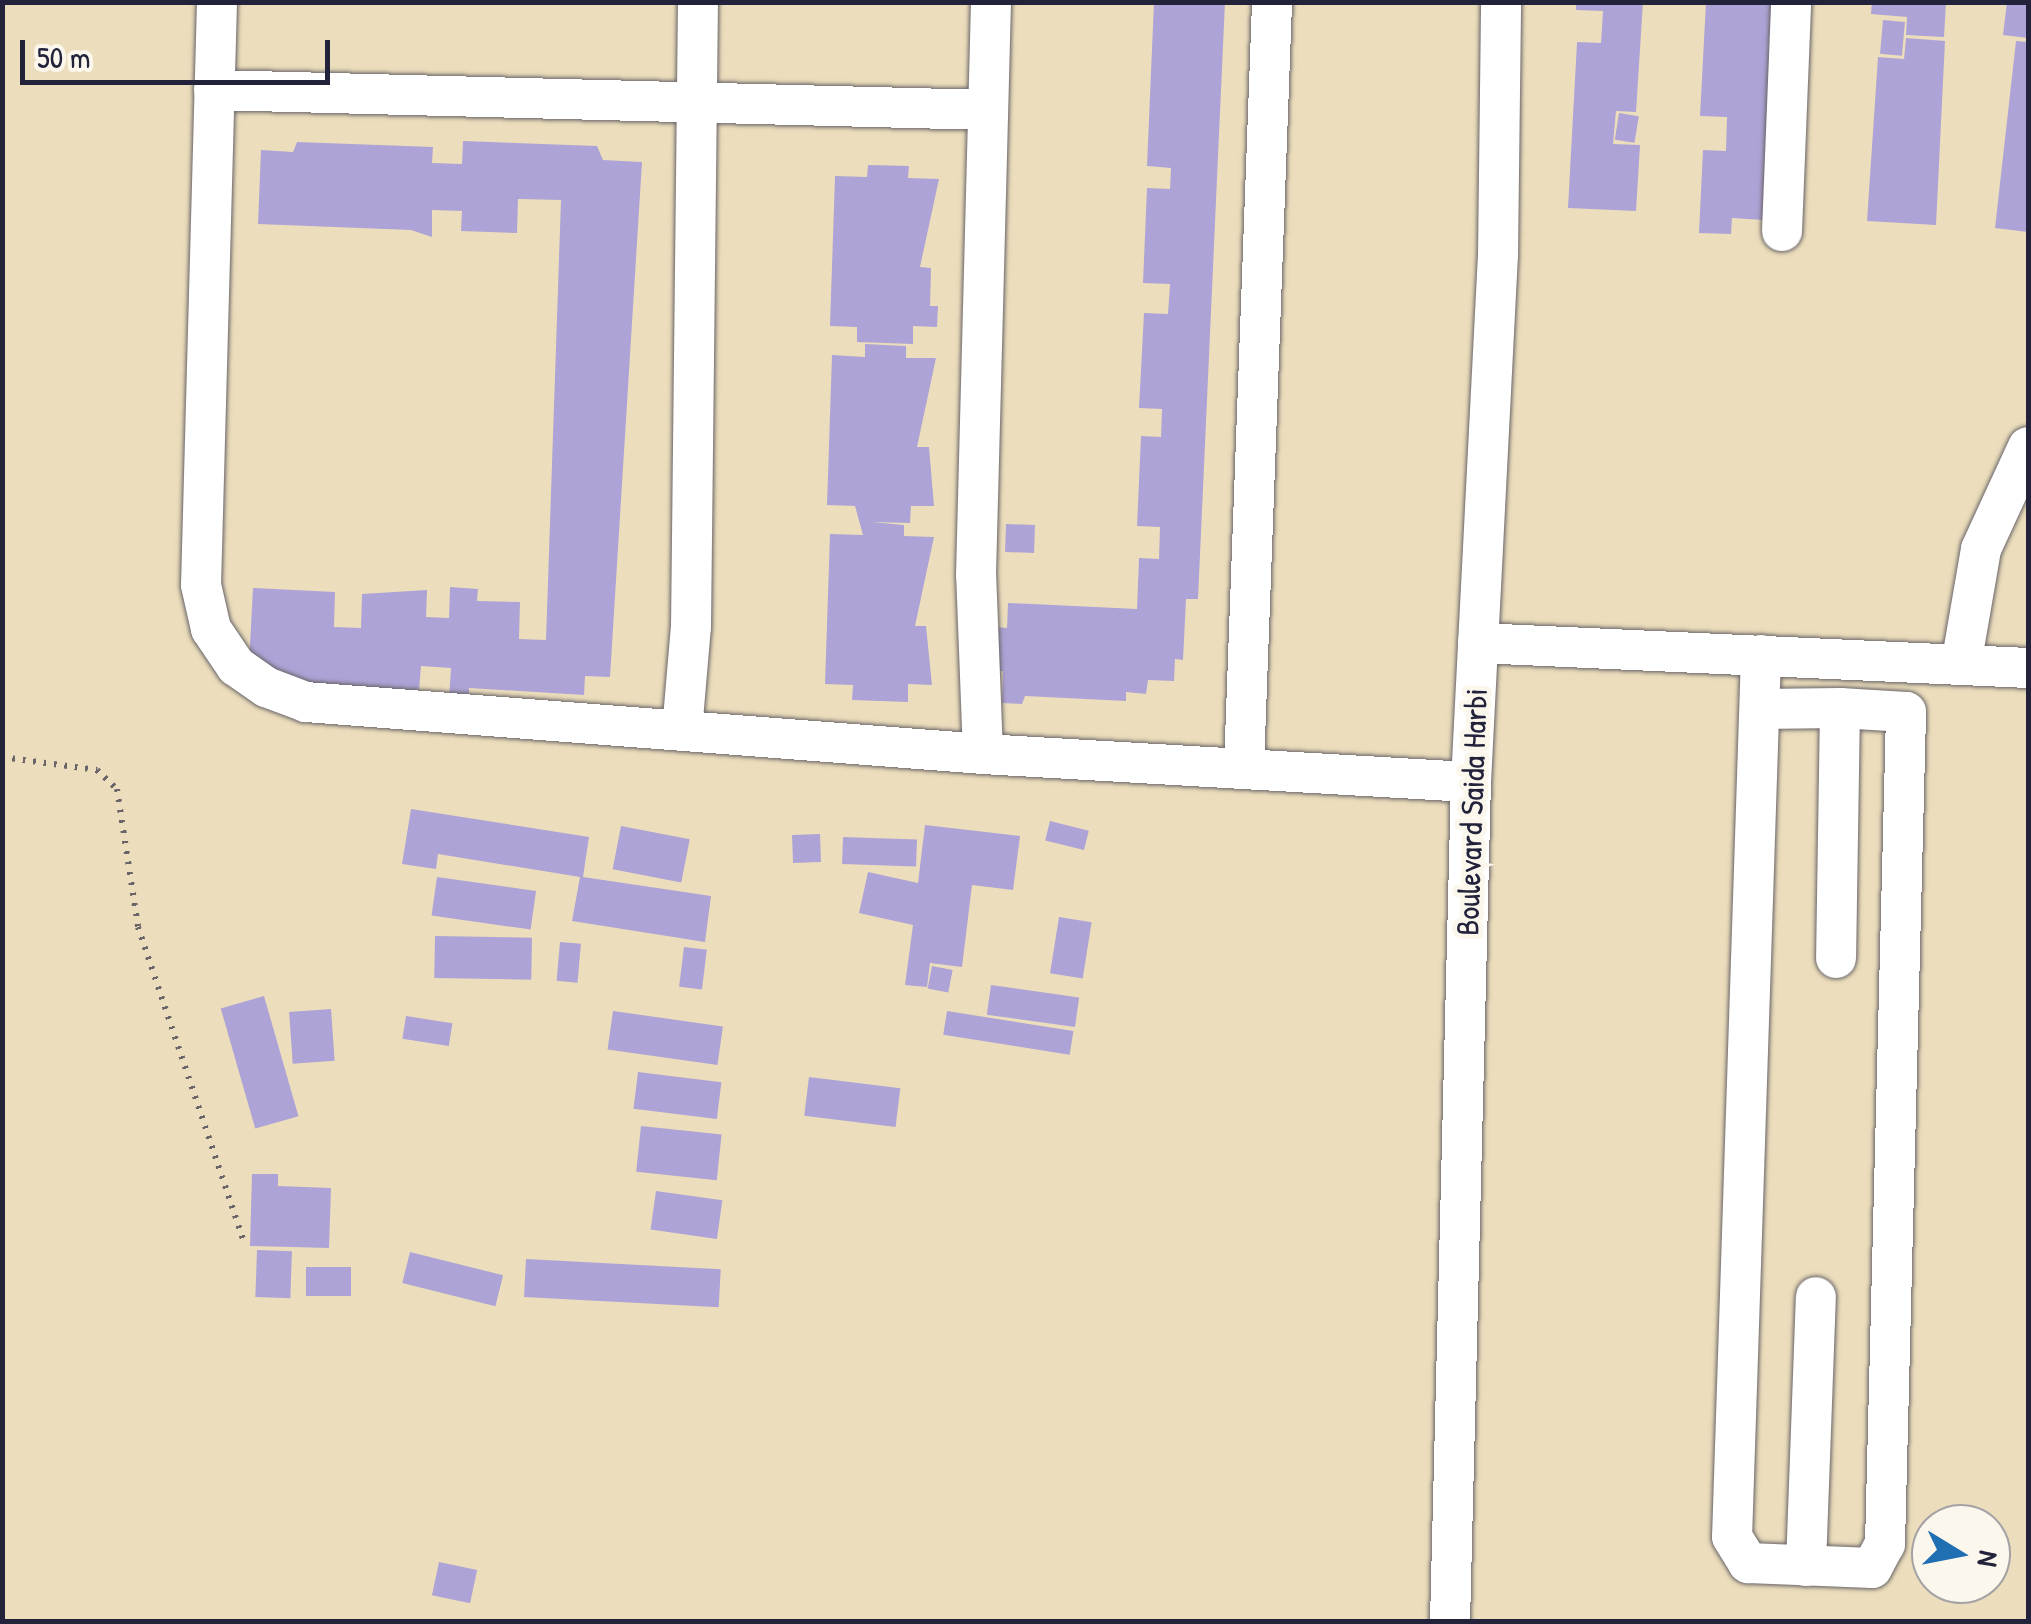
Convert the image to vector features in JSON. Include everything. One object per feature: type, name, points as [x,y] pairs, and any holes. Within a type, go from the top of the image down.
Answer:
[{"type":"street","points":[[217,2],[201,586],[211,629],[236,666],[306,702],[983,754],[1471,782]]},
{"type":"street","points":[[682,731],[691,627],[698,2]]},
{"type":"street","points":[[983,754],[976,575],[991,2]]},
{"type":"street","points":[[1244,767],[1272,2]]},
{"type":"street","name":"Boulevard Saida Harbi","points":[[1450,1622],[1471,782],[1498,255],[1501,2]]},
{"type":"street","points":[[1782,231],[1791,2]]},
{"type":"street","points":[[214,90],[988,110]]},
{"type":"street","points":[[1961,665],[1981,549],[2028,447]]},
{"type":"street","points":[[1478,643],[2028,668]]},
{"type":"street","points":[[1760,710],[1840,708],[1906,712],[1885,1544],[1872,1568],[1748,1563],[1732,1537],[1760,710],[1762,655]]},
{"type":"street","points":[[1836,958],[1840,708]]},
{"type":"street","points":[[1806,1566],[1816,1298]]},
{"type":"path","points":[[2,757],[98,770],[117,790],[138,927],[242,1238]]},
{"type":"building","points":[[1154,2],[1225,2],[1198,599],[1186,599],[1183,660],[1175,659],[1174,681],[1148,680],[1146,694],[1126,692],[1126,701],[1025,696],[1022,704],[1002,703],[1003,671],[993,671],[995,627],[1007,628],[1008,603],[1137,609],[1139,558],[1159,559],[1160,527],[1137,526],[1141,436],[1161,437],[1162,409],[1139,408],[1144,313],[1168,314],[1170,284],[1143,283],[1147,188],[1170,189],[1171,168],[1147,166]]},
{"type":"building","points":[[1576,2],[1643,2],[1636,112],[1616,111],[1613,144],[1640,145],[1636,211],[1568,208],[1577,42],[1601,43],[1603,11],[1576,10]]},
{"type":"building","points":[[1706,2],[1775,2],[1764,220],[1732,218],[1731,234],[1699,233],[1703,150],[1726,151],[1727,117],[1700,116]]},
{"type":"building","points":[[1872,2],[1946,2],[1944,37],[1906,35],[1907,17],[1871,14]]},
{"type":"building","points":[[2007,2],[2028,2],[2028,38],[2003,35]]},
{"type":"building","points":[[1883,20],[1905,22],[1902,56],[1880,54]]},
{"type":"building","points":[[1906,38],[1945,41],[1936,225],[1867,221],[1878,57],[1904,59]]},
{"type":"building","points":[[2016,41],[2028,42],[2028,232],[1995,228]]},
{"type":"building","points":[[1619,113],[1639,116],[1635,143],[1615,140]]},
{"type":"building","points":[[463,141],[597,146],[603,160],[642,162],[610,677],[585,676],[584,695],[469,688],[469,699],[449,698],[451,668],[421,666],[418,703],[298,687],[249,663],[253,588],[335,592],[334,627],[361,628],[362,594],[427,590],[426,617],[449,618],[450,587],[478,589],[477,601],[520,602],[519,639],[546,640],[561,200],[518,199],[517,233],[461,231],[462,211],[432,210],[432,237],[411,230],[258,224],[261,150],[293,152],[297,142],[433,147],[432,163],[462,164]]},
{"type":"building","points":[[868,165],[909,166],[908,178],[939,179],[920,267],[931,268],[930,306],[938,306],[937,327],[913,326],[913,344],[857,342],[857,327],[830,326],[835,176],[867,177]]},
{"type":"building","points":[[865,344],[906,346],[906,358],[936,358],[917,447],[929,447],[934,506],[911,506],[910,523],[871,522],[904,525],[904,536],[934,537],[915,626],[926,626],[932,685],[908,684],[908,702],[852,700],[853,685],[825,684],[830,534],[863,535],[855,506],[827,505],[832,355],[865,357]]},
{"type":"building","points":[[1006,524],[1035,525],[1034,553],[1005,552]]},
{"type":"building","points":[[411,809],[589,837],[583,877],[711,896],[705,942],[572,921],[580,877],[438,854],[436,869],[402,864]]},
{"type":"building","points":[[1050,821],[1089,831],[1084,850],[1045,840]]},
{"type":"building","points":[[925,825],[1020,836],[1013,890],[972,885],[962,967],[930,963],[927,987],[905,985],[913,925],[859,913],[868,872],[918,883]]},
{"type":"building","points":[[621,826],[690,839],[681,883],[613,869]]},
{"type":"building","points":[[820,834],[821,862],[793,863],[792,835]]},
{"type":"building","points":[[843,837],[917,840],[916,867],[842,864]]},
{"type":"building","points":[[437,877],[536,891],[531,930],[432,916]]},
{"type":"building","points":[[1059,917],[1092,922],[1083,978],[1050,973]]},
{"type":"building","points":[[435,936],[532,938],[531,980],[434,978]]},
{"type":"building","points":[[560,942],[581,944],[578,983],[557,981]]},
{"type":"building","points":[[684,947],[707,950],[702,990],[679,987]]},
{"type":"building","points":[[932,966],[953,970],[948,993],[928,989]]},
{"type":"building","points":[[991,985],[1079,997],[1075,1027],[987,1015]]},
{"type":"building","points":[[264,996],[298,1116],[255,1129],[221,1008]]},
{"type":"building","points":[[331,1009],[335,1061],[293,1064],[289,1012]]},
{"type":"building","points":[[613,1011],[723,1026],[717,1065],[608,1050]]},
{"type":"building","points":[[947,1011],[1073,1031],[1070,1055],[943,1035]]},
{"type":"building","points":[[406,1016],[452,1023],[449,1046],[402,1039]]},
{"type":"building","points":[[638,1072],[721,1082],[717,1119],[633,1109]]},
{"type":"building","points":[[809,1077],[900,1088],[896,1127],[804,1116]]},
{"type":"building","points":[[641,1126],[722,1134],[717,1180],[636,1172]]},
{"type":"building","points":[[252,1174],[278,1174],[278,1186],[331,1188],[329,1248],[250,1246]]},
{"type":"building","points":[[656,1191],[722,1200],[717,1239],[651,1230]]},
{"type":"building","points":[[257,1250],[292,1251],[290,1298],[255,1297]]},
{"type":"building","points":[[410,1252],[503,1275],[495,1306],[402,1283]]},
{"type":"building","points":[[526,1259],[721,1269],[719,1307],[524,1297]]},
{"type":"building","points":[[306,1267],[351,1267],[351,1296],[306,1296]]},
{"type":"building","points":[[439,1562],[477,1570],[470,1603],[432,1595]]}]
